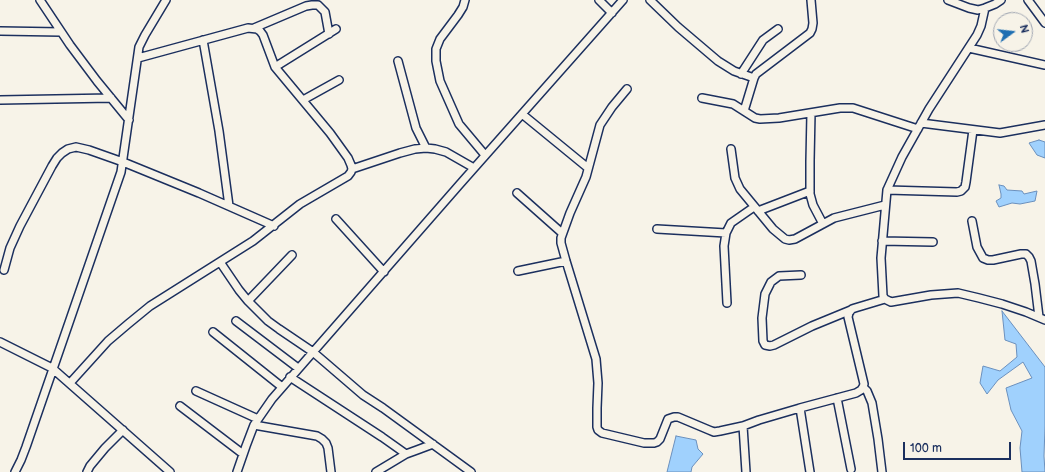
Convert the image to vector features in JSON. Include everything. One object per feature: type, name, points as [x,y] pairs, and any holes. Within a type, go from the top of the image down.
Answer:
[{"type":"street","points":[[40,0],[97,82],[129,120]]},
{"type":"street","points":[[15,472],[26,447],[52,368],[118,183],[123,162],[139,47],[166,0]]},
{"type":"street","points":[[465,0],[458,15],[440,39],[436,49],[436,61],[440,81],[456,119],[461,128],[485,155]]},
{"type":"street","points":[[599,0],[612,13]]},
{"type":"street","points":[[237,472],[254,425],[290,377],[623,0]]},
{"type":"street","points":[[650,0],[678,27],[718,61],[734,71],[754,78]]},
{"type":"street","points":[[744,111],[756,74],[810,33],[813,23],[811,0]]},
{"type":"street","points":[[948,0],[978,10],[995,4],[1001,0]]},
{"type":"street","points":[[1028,0],[1045,23]]},
{"type":"street","points":[[138,58],[248,28],[254,28],[306,6],[312,5],[318,5],[325,12],[328,34]]},
{"type":"street","points":[[985,8],[981,26],[969,48],[919,126],[902,157],[887,190],[882,241],[881,275],[883,296],[891,302],[932,295],[958,294],[1002,304],[1042,319]]},
{"type":"street","points":[[70,383],[108,341],[157,301],[248,244],[274,226],[300,204],[348,176],[351,172],[352,169],[348,158],[330,133],[275,67],[263,35],[260,31],[254,28]]},
{"type":"street","points":[[275,67],[336,29]]},
{"type":"street","points":[[741,74],[763,40],[778,29]]},
{"type":"street","points":[[0,31],[61,32]]},
{"type":"street","points":[[203,40],[219,132],[229,206]]},
{"type":"street","points":[[969,48],[1045,65]]},
{"type":"street","points":[[398,61],[416,128],[426,148]]},
{"type":"street","points":[[303,100],[339,80]]},
{"type":"street","points":[[627,89],[612,107],[600,125],[586,178],[562,233],[561,242],[596,359],[598,382],[598,430],[602,433],[644,443],[654,443],[660,439],[668,419],[676,417],[714,432],[743,426],[800,408],[856,393],[861,390],[864,384],[848,317],[852,310]]},
{"type":"street","points":[[0,100],[110,98]]},
{"type":"street","points":[[702,98],[728,102],[755,118],[760,119],[773,119],[840,108],[853,108],[919,126],[1006,132],[1045,125]]},
{"type":"street","points":[[811,113],[810,191],[813,205],[823,224]]},
{"type":"street","points":[[522,114],[588,168]]},
{"type":"street","points":[[887,190],[942,192],[961,191],[965,187],[966,182],[973,130]]},
{"type":"street","points":[[4,270],[10,248],[20,226],[52,166],[57,158],[68,149],[80,148],[89,150],[123,162],[274,226]]},
{"type":"street","points":[[352,169],[400,153],[426,148],[435,148],[446,152],[474,168]]},
{"type":"street","points":[[731,149],[737,182],[740,189],[773,229],[785,239],[795,239],[841,215],[885,205]]},
{"type":"street","points":[[727,303],[724,246],[726,233],[731,223],[756,209],[810,191]]},
{"type":"street","points":[[517,194],[562,233]]},
{"type":"street","points":[[336,219],[384,272]]},
{"type":"street","points":[[972,221],[978,247],[983,258],[993,260],[1022,254],[1026,254],[1029,257],[1042,319]]},
{"type":"street","points":[[657,229],[726,233]]},
{"type":"street","points":[[882,241],[933,242]]},
{"type":"street","points":[[248,301],[292,255]]},
{"type":"street","points":[[518,271],[566,261]]},
{"type":"street","points":[[220,262],[248,301],[260,314],[279,330],[313,352],[363,395],[471,472]]},
{"type":"street","points":[[801,276],[779,276],[771,282],[765,294],[762,318],[763,341],[765,345],[770,346],[812,326],[885,299]]},
{"type":"street","points":[[236,321],[298,368]]},
{"type":"street","points":[[213,332],[282,387]]},
{"type":"street","points":[[0,342],[52,368],[170,472]]},
{"type":"street","points":[[290,377],[406,454]]},
{"type":"street","points":[[863,387],[867,391],[872,403],[882,472]]},
{"type":"street","points":[[196,391],[258,418]]},
{"type":"street","points":[[837,398],[851,469]]},
{"type":"street","points":[[180,406],[243,454]]},
{"type":"street","points":[[800,408],[810,472]]},
{"type":"street","points":[[254,425],[317,436],[322,439],[328,448],[332,472]]},
{"type":"street","points":[[743,426],[746,472]]},
{"type":"street","points":[[87,472],[105,448],[123,430]]},
{"type":"street","points":[[376,472],[406,454],[433,444]]},
{"type":"water","points":[[1039,140],[1045,142],[1045,158],[1037,155],[1029,143]]},
{"type":"water","points":[[999,185],[1004,186],[1007,190],[1022,191],[1024,194],[1037,191],[1035,201],[1020,204],[1012,203],[999,207],[996,201],[1001,198]]},
{"type":"water","points":[[1002,311],[1045,367],[1045,472],[1022,472],[1020,448],[1022,431],[1011,410],[1006,388],[1032,378],[1023,362],[998,380],[987,394],[980,383],[983,366],[1000,371],[1017,357],[1016,344],[1005,340]]},
{"type":"water","points":[[676,436],[696,440],[698,449],[703,454],[692,467],[691,472],[667,472]]}]
